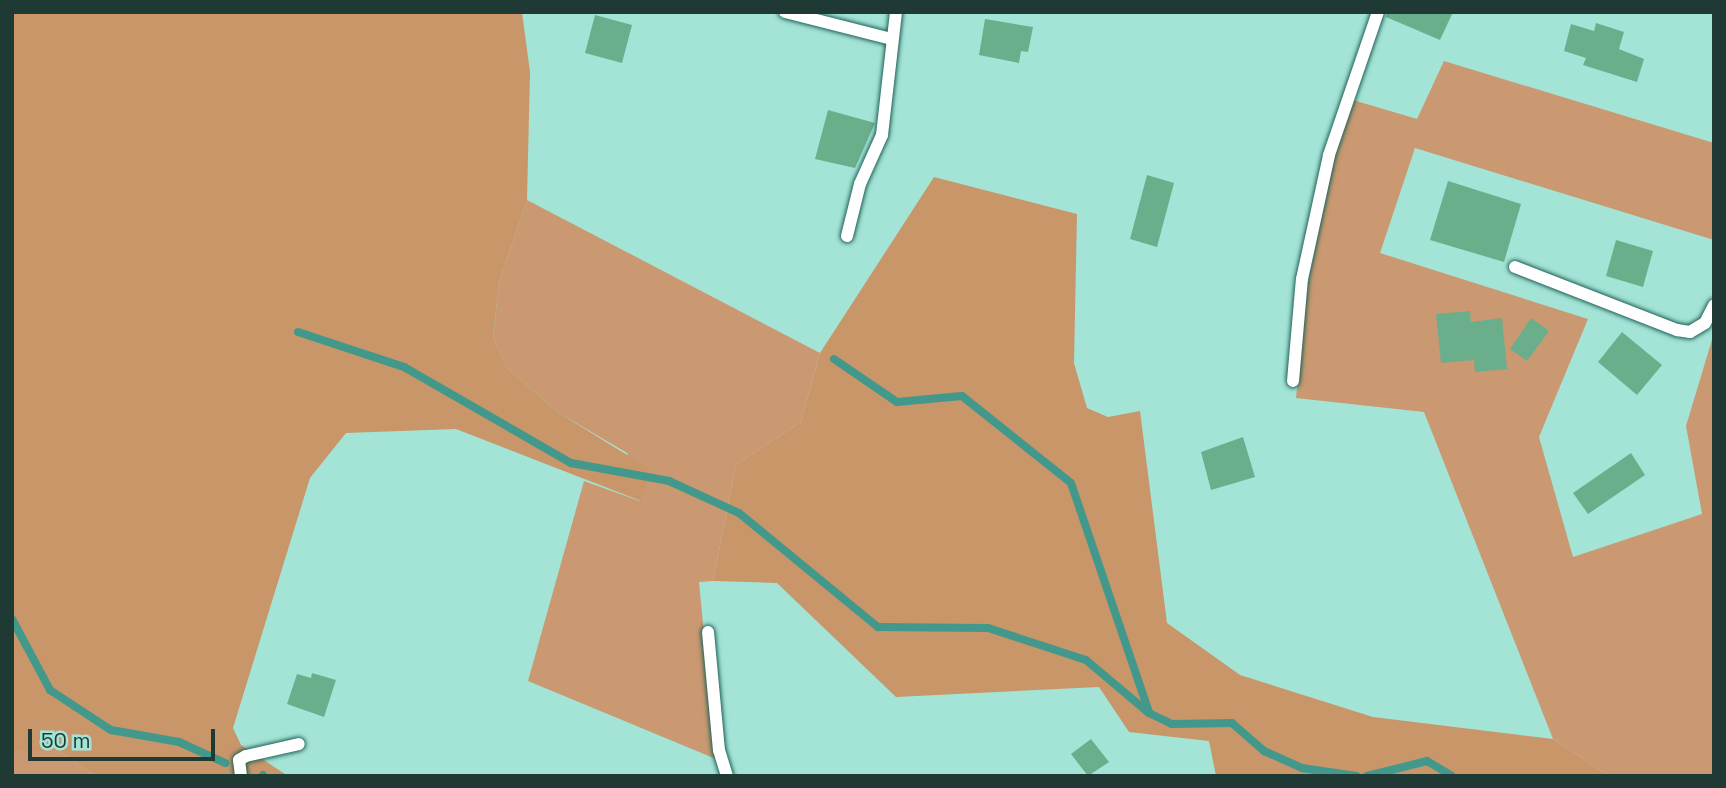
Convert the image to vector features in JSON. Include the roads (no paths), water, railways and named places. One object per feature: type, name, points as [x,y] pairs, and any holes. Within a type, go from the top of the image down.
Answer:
[{"type":"lane","points":[[785,12],[892,39]]},
{"type":"lane","points":[[846,236],[860,184],[882,135],[896,12]]},
{"type":"lane","points":[[1293,381],[1302,279],[1329,155],[1378,12]]},
{"type":"lane","points":[[1515,267],[1676,330],[1690,332],[1705,323],[1714,305]]},
{"type":"lane","points":[[708,632],[719,750],[727,776]]},
{"type":"lane","points":[[241,776],[240,760],[246,756],[299,744]]},
{"type":"waterway","points":[[298,332],[404,367],[571,463],[669,481],[739,513],[878,627],[988,628],[1086,660],[1149,713],[1172,724],[1232,723],[1264,751],[1302,768],[1356,776]]},
{"type":"waterway","points":[[834,359],[897,402],[962,396],[1071,483],[1149,712]]},
{"type":"waterway","points":[[12,619],[50,690],[111,730],[179,742],[225,763]]},
{"type":"waterway","points":[[1367,776],[1427,761],[1452,776]]}]
